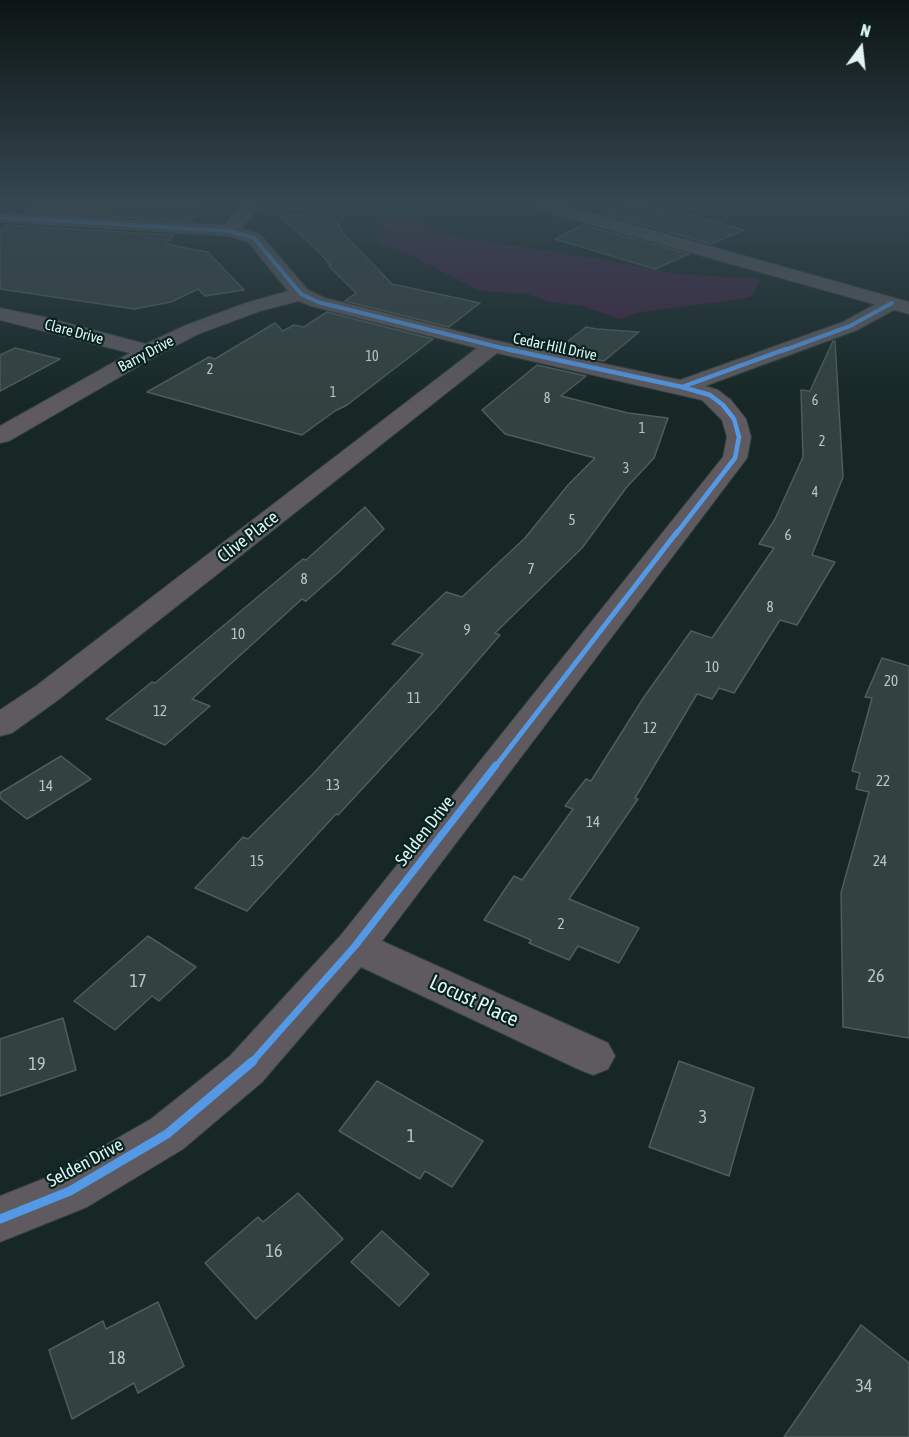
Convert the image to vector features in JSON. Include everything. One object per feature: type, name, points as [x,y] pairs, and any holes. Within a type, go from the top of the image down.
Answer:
[{"type":"main road","points":[[778,272],[900,306]]},
{"type":"street","name":"Cedar Hill Drive","points":[[283,272],[301,294],[340,309],[494,346],[682,387]]},
{"type":"street","name":"Barry Drive","points":[[0,436],[148,351],[201,326],[254,307],[301,294]]},
{"type":"street","points":[[682,387],[900,306]]},
{"type":"street","name":"Clare Drive","points":[[0,315],[44,323],[148,351]]},
{"type":"street","name":"Clive Place","points":[[0,725],[47,693],[494,346]]},
{"type":"street","name":"Selden Drive","points":[[0,1219],[70,1191],[167,1134],[246,1069],[355,946],[735,458],[739,437],[734,419],[723,405],[710,395],[682,387]]},
{"type":"street","name":"Locust Place","points":[[355,946],[593,1056]]},
{"type":"shaded area","points":[[443,272],[667,272],[760,279],[752,296],[641,312],[620,319],[582,306],[549,302],[528,294],[480,291]]},
{"type":"building","points":[[0,272],[227,272],[244,290],[205,296],[198,289],[171,302],[134,309],[0,289]]},
{"type":"building","points":[[335,272],[381,272],[392,284],[480,303],[449,327],[345,301],[356,293]]},
{"type":"building","points":[[327,312],[433,339],[347,405],[302,435],[147,392],[209,357],[215,359],[275,323],[283,331],[294,325],[304,327]]},
{"type":"building","points":[[586,327],[639,332],[604,361],[555,351]]},
{"type":"building","points":[[835,341],[843,477],[812,555],[835,562],[797,625],[780,620],[734,693],[719,688],[712,699],[697,694],[635,798],[638,799],[569,899],[639,928],[619,963],[578,946],[569,960],[529,943],[531,940],[484,920],[514,876],[522,880],[573,809],[565,806],[586,779],[591,781],[644,697],[691,631],[712,638],[774,548],[759,544],[775,519],[803,457],[801,390],[810,391]]},
{"type":"building","points":[[15,348],[60,359],[0,391],[0,355]]},
{"type":"building","points":[[537,365],[586,376],[561,396],[628,413],[668,418],[654,458],[626,488],[582,548],[495,633],[500,635],[434,711],[247,911],[195,888],[243,837],[248,839],[312,775],[423,654],[392,644],[446,592],[462,597],[525,538],[568,485],[595,458],[505,434],[482,410]]},
{"type":"building","points":[[365,507],[384,529],[340,571],[306,601],[302,599],[192,699],[210,706],[165,745],[106,719],[152,682],[155,683],[303,559],[306,560]]},
{"type":"building","points":[[882,658],[909,666],[909,1038],[843,1027],[841,893],[869,792],[856,789],[860,773],[852,771],[872,698],[865,697]]},
{"type":"building","points":[[61,756],[91,779],[27,819],[0,798],[0,793]]},
{"type":"building","points":[[148,936],[196,967],[159,1001],[152,996],[115,1030],[74,1001]]},
{"type":"building","points":[[63,1018],[76,1070],[0,1096],[0,1039]]},
{"type":"building","points":[[679,1061],[754,1088],[729,1176],[649,1147]]},
{"type":"building","points":[[377,1081],[483,1141],[452,1187],[425,1171],[420,1179],[339,1131]]},
{"type":"building","points":[[298,1193],[343,1239],[256,1319],[205,1263],[258,1217],[263,1222]]},
{"type":"building","points":[[382,1231],[429,1274],[399,1306],[351,1262]]},
{"type":"building","points":[[158,1302],[184,1366],[138,1393],[134,1383],[72,1419],[49,1350],[103,1321],[106,1329]]},
{"type":"building","points":[[861,1325],[909,1363],[909,1437],[784,1437]]},
{"type":"cycle path","points":[[283,272],[301,294],[318,302],[493,346],[682,387],[850,326],[892,303]]},
{"type":"cycle path","points":[[0,1219],[70,1191],[167,1134],[246,1069],[355,946],[735,458],[739,437],[734,419],[723,405],[710,395],[682,387]]}]
